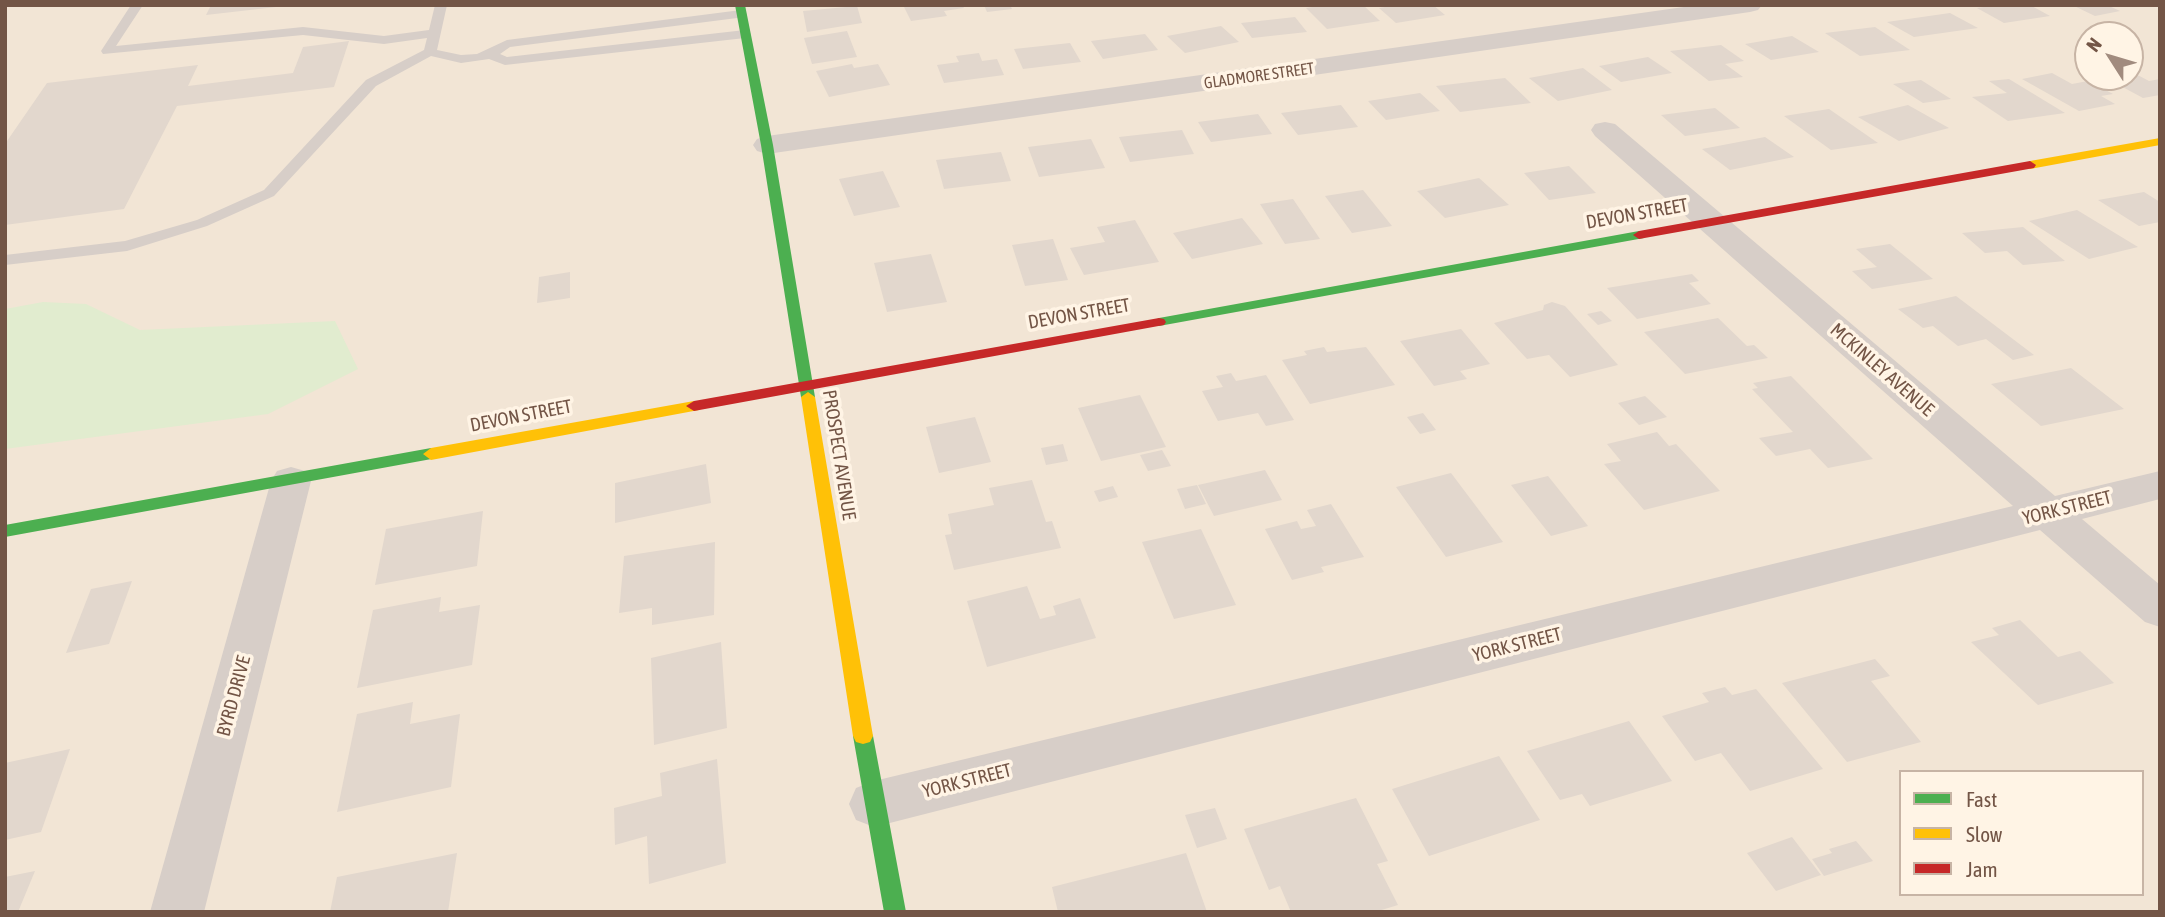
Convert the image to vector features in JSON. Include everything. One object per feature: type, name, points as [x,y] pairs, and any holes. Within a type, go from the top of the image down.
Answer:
[{"type":"street","name":"GLADMORE STREET","points":[[767,145],[1750,5]]},
{"type":"street","name":"PROSPECT AVENUE","points":[[741,9],[767,145],[874,804],[895,912]]},
{"type":"street","name":"MCKINLEY AVENUE","points":[[1605,130],[2160,610]]},
{"type":"street","name":"DEVON STREET","points":[[5,531],[2160,141]]},
{"type":"street","name":"BYRD DRIVE","points":[[177,912],[291,481]]},
{"type":"street","name":"YORK STREET","points":[[874,804],[2160,485]]},
{"type":"lane","points":[[137,5],[107,51],[303,31],[384,40],[435,33]]},
{"type":"lane","points":[[430,52],[441,5]]},
{"type":"lane","points":[[5,260],[127,246],[202,223],[268,193],[295,168],[371,83],[430,52],[463,61],[492,55],[507,44],[741,9]]},
{"type":"lane","points":[[492,55],[505,61],[745,34]]},
{"type":"shaded area","points":[[5,5],[2160,5],[2160,912],[5,912]]},
{"type":"green space","points":[[43,302],[86,304],[140,330],[335,321],[358,369],[268,414],[5,449],[5,309]]},
{"type":"building","points":[[211,5],[276,5],[276,7],[206,15]]},
{"type":"building","points":[[903,5],[962,5],[964,8],[944,11],[947,16],[911,21]]},
{"type":"building","points":[[984,5],[1010,5],[1012,9],[987,12]]},
{"type":"building","points":[[1363,5],[1380,21],[1327,29],[1306,8]]},
{"type":"building","points":[[1433,5],[1445,15],[1396,23],[1379,8]]},
{"type":"building","points":[[2030,5],[2050,16],[2004,23],[1977,8]]},
{"type":"building","points":[[2072,5],[2107,5],[2120,11],[2095,16]]},
{"type":"building","points":[[857,6],[862,23],[807,32],[803,11]]},
{"type":"building","points":[[1950,13],[1978,28],[1914,37],[1887,22]]},
{"type":"building","points":[[1295,17],[1307,32],[1252,38],[1241,23]]},
{"type":"building","points":[[1221,26],[1239,42],[1185,53],[1167,36]]},
{"type":"building","points":[[1875,27],[1910,50],[1860,56],[1825,33]]},
{"type":"building","points":[[847,31],[857,57],[812,64],[804,38]]},
{"type":"building","points":[[1145,34],[1158,50],[1103,59],[1091,41]]},
{"type":"building","points":[[1792,36],[1819,52],[1771,60],[1745,44]]},
{"type":"building","points":[[349,41],[334,87],[177,106],[124,209],[5,225],[5,144],[47,83],[198,65],[188,86],[293,73],[303,47]]},
{"type":"building","points":[[1070,43],[1081,62],[1023,69],[1014,49]]},
{"type":"building","points":[[1721,45],[1744,61],[1725,64],[1743,77],[1709,81],[1670,51]]},
{"type":"building","points":[[979,53],[982,61],[997,59],[1004,75],[944,83],[937,65],[959,62],[956,56]]},
{"type":"building","points":[[1648,57],[1672,73],[1621,82],[1599,66]]},
{"type":"building","points":[[852,64],[854,68],[878,64],[890,85],[829,97],[816,71]]},
{"type":"building","points":[[1583,68],[1612,90],[1558,101],[1529,78]]},
{"type":"building","points":[[2052,73],[2074,84],[2074,91],[2107,91],[2113,94],[2101,96],[2115,104],[2079,111],[2022,79]]},
{"type":"building","points":[[1505,78],[1531,103],[1460,112],[1436,86]]},
{"type":"building","points":[[2144,78],[2149,81],[2160,79],[2160,95],[2143,98],[2130,91],[2144,91]]},
{"type":"building","points":[[2009,79],[2065,113],[2008,121],[1972,97],[2007,93],[1989,81]]},
{"type":"building","points":[[1921,80],[1951,99],[1923,103],[1893,84]]},
{"type":"building","points":[[1420,93],[1440,111],[1386,120],[1368,101]]},
{"type":"building","points":[[1341,105],[1358,127],[1298,135],[1281,113]]},
{"type":"building","points":[[1908,105],[1949,128],[1899,141],[1858,117]]},
{"type":"building","points":[[1715,108],[1740,128],[1685,136],[1661,115]]},
{"type":"building","points":[[1829,109],[1878,143],[1831,150],[1784,116]]},
{"type":"building","points":[[1258,114],[1272,134],[1211,142],[1198,122]]},
{"type":"building","points":[[1182,130],[1194,154],[1130,162],[1119,137]]},
{"type":"building","points":[[1765,137],[1794,157],[1730,170],[1702,149]]},
{"type":"building","points":[[1091,139],[1105,168],[1039,177],[1028,147]]},
{"type":"building","points":[[1001,152],[1011,181],[944,189],[936,160]]},
{"type":"building","points":[[1569,166],[1596,193],[1549,200],[1524,173]]},
{"type":"building","points":[[883,171],[900,207],[854,216],[839,179]]},
{"type":"building","points":[[1479,178],[1509,205],[1445,218],[1417,191]]},
{"type":"building","points":[[1363,190],[1392,226],[1352,233],[1325,196]]},
{"type":"building","points":[[2144,192],[2160,202],[2160,222],[2139,226],[2098,200]]},
{"type":"building","points":[[1293,199],[1320,239],[1285,244],[1260,204]]},
{"type":"building","points":[[2077,210],[2138,247],[2089,259],[2029,221]]},
{"type":"building","points":[[1242,218],[1263,244],[1192,259],[1173,233]]},
{"type":"building","points":[[1135,220],[1159,262],[1084,275],[1070,248],[1105,242],[1097,227]]},
{"type":"building","points":[[2023,227],[2065,261],[2023,265],[2007,251],[1985,253],[1962,233]]},
{"type":"building","points":[[1053,239],[1068,280],[1025,286],[1012,245]]},
{"type":"building","points":[[1890,244],[1933,279],[1872,289],[1852,271],[1877,267],[1856,249]]},
{"type":"building","points":[[931,254],[947,302],[887,312],[874,263]]},
{"type":"building","points":[[570,272],[570,298],[537,303],[539,277]]},
{"type":"building","points":[[1692,274],[1699,281],[1689,283],[1711,304],[1637,319],[1607,288]]},
{"type":"building","points":[[1956,296],[2034,355],[2013,360],[1986,339],[1958,346],[1933,326],[1923,328],[1898,309]]},
{"type":"building","points":[[1552,302],[1565,306],[1618,365],[1570,377],[1549,355],[1527,359],[1494,323],[1543,310],[1544,305]]},
{"type":"building","points":[[1601,311],[1612,321],[1598,325],[1587,314]]},
{"type":"building","points":[[1718,318],[1747,346],[1754,345],[1768,358],[1685,374],[1644,332]]},
{"type":"building","points":[[1461,329],[1490,364],[1460,371],[1467,379],[1434,386],[1400,341]]},
{"type":"building","points":[[1324,347],[1327,352],[1366,347],[1395,385],[1310,404],[1282,360],[1307,355],[1304,351]]},
{"type":"building","points":[[2071,368],[2124,409],[2041,426],[1991,384]]},
{"type":"building","points":[[1231,373],[1236,381],[1266,375],[1294,420],[1266,426],[1258,413],[1218,421],[1202,391],[1223,387],[1216,376]]},
{"type":"building","points":[[1791,376],[1873,459],[1828,468],[1810,449],[1776,456],[1759,438],[1793,432],[1752,389],[1758,388],[1753,383]]},
{"type":"building","points":[[1140,395],[1166,447],[1101,461],[1078,408]]},
{"type":"building","points":[[1645,396],[1667,417],[1639,425],[1618,403]]},
{"type":"building","points":[[1423,413],[1436,430],[1420,434],[1407,417]]},
{"type":"building","points":[[975,417],[991,462],[939,473],[926,427]]},
{"type":"building","points":[[1657,432],[1669,446],[1676,444],[1720,491],[1644,510],[1604,464],[1621,461],[1607,444]]},
{"type":"building","points":[[1063,444],[1068,461],[1046,465],[1041,448]]},
{"type":"building","points":[[1162,450],[1171,466],[1148,471],[1140,455]]},
{"type":"building","points":[[706,464],[711,503],[615,523],[615,483]]},
{"type":"building","points":[[1265,470],[1282,500],[1214,516],[1198,485]]},
{"type":"building","points":[[1451,473],[1503,542],[1446,557],[1396,487]]},
{"type":"building","points":[[1548,476],[1588,526],[1551,536],[1511,485]]},
{"type":"building","points":[[1032,480],[1046,522],[1052,521],[1061,548],[954,570],[945,535],[952,534],[948,514],[994,505],[989,488]]},
{"type":"building","points":[[1197,485],[1206,504],[1185,509],[1177,489]]},
{"type":"building","points":[[1113,486],[1118,497],[1099,502],[1094,491]]},
{"type":"building","points":[[1331,504],[1364,557],[1321,567],[1324,572],[1292,580],[1265,529],[1297,521],[1301,529],[1316,526],[1307,510]]},
{"type":"building","points":[[483,511],[477,566],[375,585],[386,529]]},
{"type":"building","points":[[1201,529],[1236,605],[1174,619],[1142,542]]},
{"type":"building","points":[[715,542],[714,615],[652,625],[652,608],[619,613],[624,556]]},
{"type":"building","points":[[132,581],[109,644],[66,653],[91,589]]},
{"type":"building","points":[[1027,586],[1040,619],[1056,615],[1053,606],[1080,598],[1096,638],[987,667],[967,601]]},
{"type":"building","points":[[441,597],[439,612],[480,605],[472,665],[357,688],[373,610]]},
{"type":"building","points":[[2020,620],[2058,657],[2080,651],[2114,683],[2038,705],[1971,642],[1999,635],[1992,628]]},
{"type":"building","points":[[721,642],[727,728],[654,745],[651,658]]},
{"type":"building","points":[[1875,659],[1890,676],[1871,681],[1921,742],[1847,762],[1782,683]]},
{"type":"building","points":[[1725,687],[1732,695],[1756,689],[1823,769],[1750,791],[1721,753],[1695,761],[1662,716],[1709,702],[1702,693]]},
{"type":"building","points":[[413,702],[410,724],[460,714],[451,787],[337,812],[357,714]]},
{"type":"building","points":[[1629,721],[1672,781],[1590,806],[1582,794],[1560,800],[1527,751]]},
{"type":"building","points":[[70,749],[41,832],[5,840],[5,763]]},
{"type":"building","points":[[1499,756],[1540,820],[1429,856],[1392,789]]},
{"type":"building","points":[[717,759],[726,863],[649,884],[647,836],[615,845],[614,808],[662,796],[660,773]]},
{"type":"building","points":[[1356,798],[1388,861],[1377,864],[1398,905],[1375,912],[1291,912],[1280,886],[1269,890],[1244,829]]},
{"type":"building","points":[[1215,808],[1227,839],[1197,848],[1185,815]]},
{"type":"building","points":[[1792,837],[1821,875],[1776,891],[1747,853]]},
{"type":"building","points":[[1856,841],[1873,861],[1824,876],[1812,859],[1832,853],[1829,849]]},
{"type":"building","points":[[457,853],[448,912],[330,912],[337,877]]},
{"type":"building","points":[[1186,853],[1207,912],[1058,912],[1052,887]]},
{"type":"building","points":[[35,871],[18,912],[5,912],[5,877]]},
{"type":"traffic: fast","points":[[740,5],[767,145],[808,397]]},
{"type":"traffic: fast","points":[[1159,322],[1639,235]]},
{"type":"traffic: fast","points":[[5,531],[431,454]]},
{"type":"traffic: fast","points":[[863,736],[895,912]]},
{"type":"traffic: slow","points":[[2030,165],[2160,141]]},
{"type":"traffic: slow","points":[[808,397],[863,736]]},
{"type":"traffic: slow","points":[[431,454],[694,406]]},
{"type":"traffic: jam","points":[[1639,235],[2030,165]]},
{"type":"traffic: jam","points":[[694,406],[1159,322]]}]
